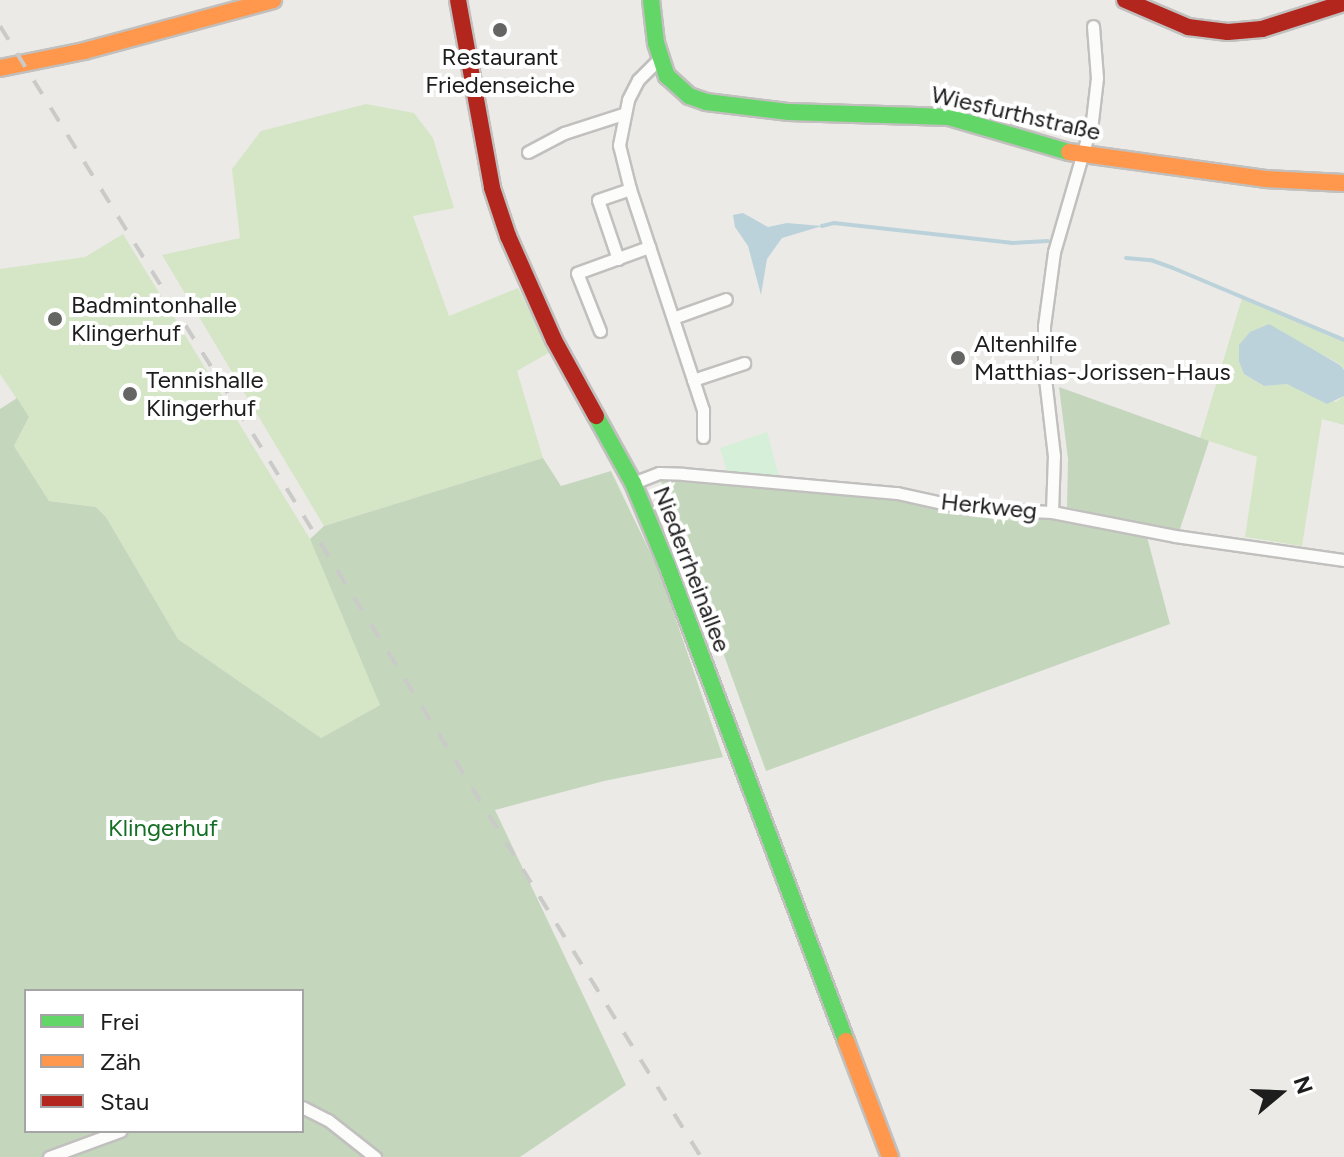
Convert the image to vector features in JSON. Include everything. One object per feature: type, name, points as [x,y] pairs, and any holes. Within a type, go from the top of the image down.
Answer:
[{"type":"main road","points":[[0,68],[84,51],[235,5],[273,0]]},
{"type":"main road","name":"Niederrheinallee","points":[[458,0],[492,188],[508,236],[554,340],[633,483],[890,1157]]},
{"type":"main road","name":"Wiesfurthstraße","points":[[651,0],[659,59],[676,87],[706,102],[789,112],[949,117],[1083,156],[1265,179],[1344,183]]},
{"type":"main road","points":[[1125,0],[1188,27],[1228,32],[1262,29],[1344,3]]},
{"type":"street","points":[[1052,512],[1054,456],[1044,370],[1044,326],[1054,252],[1092,121],[1097,78],[1093,26]]},
{"type":"street","points":[[659,59],[638,80],[623,114],[619,145],[630,189],[703,410],[703,437]]},
{"type":"street","points":[[528,152],[564,133],[623,114]]},
{"type":"street","points":[[618,259],[598,200],[630,189]]},
{"type":"street","points":[[600,331],[577,273],[649,247]]},
{"type":"street","points":[[673,318],[726,299]]},
{"type":"street","points":[[693,380],[744,363]]},
{"type":"street","name":"Herkweg","points":[[633,483],[659,473],[897,493],[965,508],[1052,512],[1175,536],[1344,560]]},
{"type":"street","points":[[304,1108],[328,1120],[375,1157]]},
{"type":"street","points":[[49,1157],[115,1133]]},
{"type":"green space","points":[[366,104],[414,113],[433,138],[454,208],[413,216],[449,316],[518,288],[550,352],[517,371],[543,458],[324,526],[162,255],[240,238],[232,169],[261,131]]},
{"type":"green space","points":[[123,234],[310,539],[351,627],[380,705],[321,738],[178,639],[106,517],[96,507],[49,501],[14,446],[29,417],[0,374],[0,269],[85,257]]},
{"type":"green space","points":[[1242,298],[1344,342],[1344,370],[1340,364],[1315,351],[1244,374],[1264,386],[1287,384],[1336,402],[1344,396],[1344,425],[1322,419],[1302,546],[1245,537],[1257,457],[1200,438]]},
{"type":"green space","points":[[1059,387],[1209,441],[1179,532],[1067,507],[1068,459]]},
{"type":"green space","name":"Klingerhuf","points":[[17,398],[29,417],[14,446],[49,501],[96,507],[106,517],[178,639],[321,738],[380,705],[310,539],[324,526],[543,458],[561,486],[611,471],[660,573],[723,757],[604,781],[495,810],[626,1085],[520,1157],[0,1157],[0,409]]},
{"type":"green space","points":[[767,432],[779,477],[728,475],[720,448]]},
{"type":"green space","points":[[659,476],[897,497],[964,514],[1041,518],[1147,537],[1170,624],[766,771]]},
{"type":"water","points":[[743,213],[768,227],[787,223],[822,226],[782,238],[767,259],[761,295],[748,246],[735,227],[733,215]]},
{"type":"water","points":[[1269,324],[1340,365],[1344,370],[1344,396],[1327,404],[1287,384],[1264,386],[1244,374],[1239,361],[1239,345],[1250,332]]},
{"type":"waterway","points":[[822,226],[834,223],[1011,243],[1048,241]]},
{"type":"waterway","points":[[1126,258],[1151,260],[1173,268],[1344,340]]},
{"type":"railway","points":[[0,26],[701,1157]]},
{"type":"traffic: fast","points":[[651,0],[656,43],[667,76],[689,96],[706,102],[789,112],[949,117],[1069,152]]},
{"type":"traffic: fast","points":[[596,416],[633,483],[667,565],[846,1041]]},
{"type":"traffic: slow","points":[[0,68],[84,51],[273,0]]},
{"type":"traffic: slow","points":[[1069,152],[1265,179],[1344,183]]},
{"type":"traffic: slow","points":[[846,1041],[890,1157]]},
{"type":"traffic: jam","points":[[458,0],[492,188],[508,236],[554,340],[596,416]]},
{"type":"traffic: jam","points":[[1125,0],[1188,27],[1228,32],[1262,29],[1344,3]]},
{"type":"place","name":"Restaurant Friedenseiche","points":[[500,30]]},
{"type":"place","name":"Badmintonhalle Klingerhuf","points":[[55,319]]},
{"type":"place","name":"Altenhilfe Matthias-Jorissen-Haus","points":[[958,358]]},
{"type":"place","name":"Tennishalle Klingerhuf","points":[[130,394]]}]
